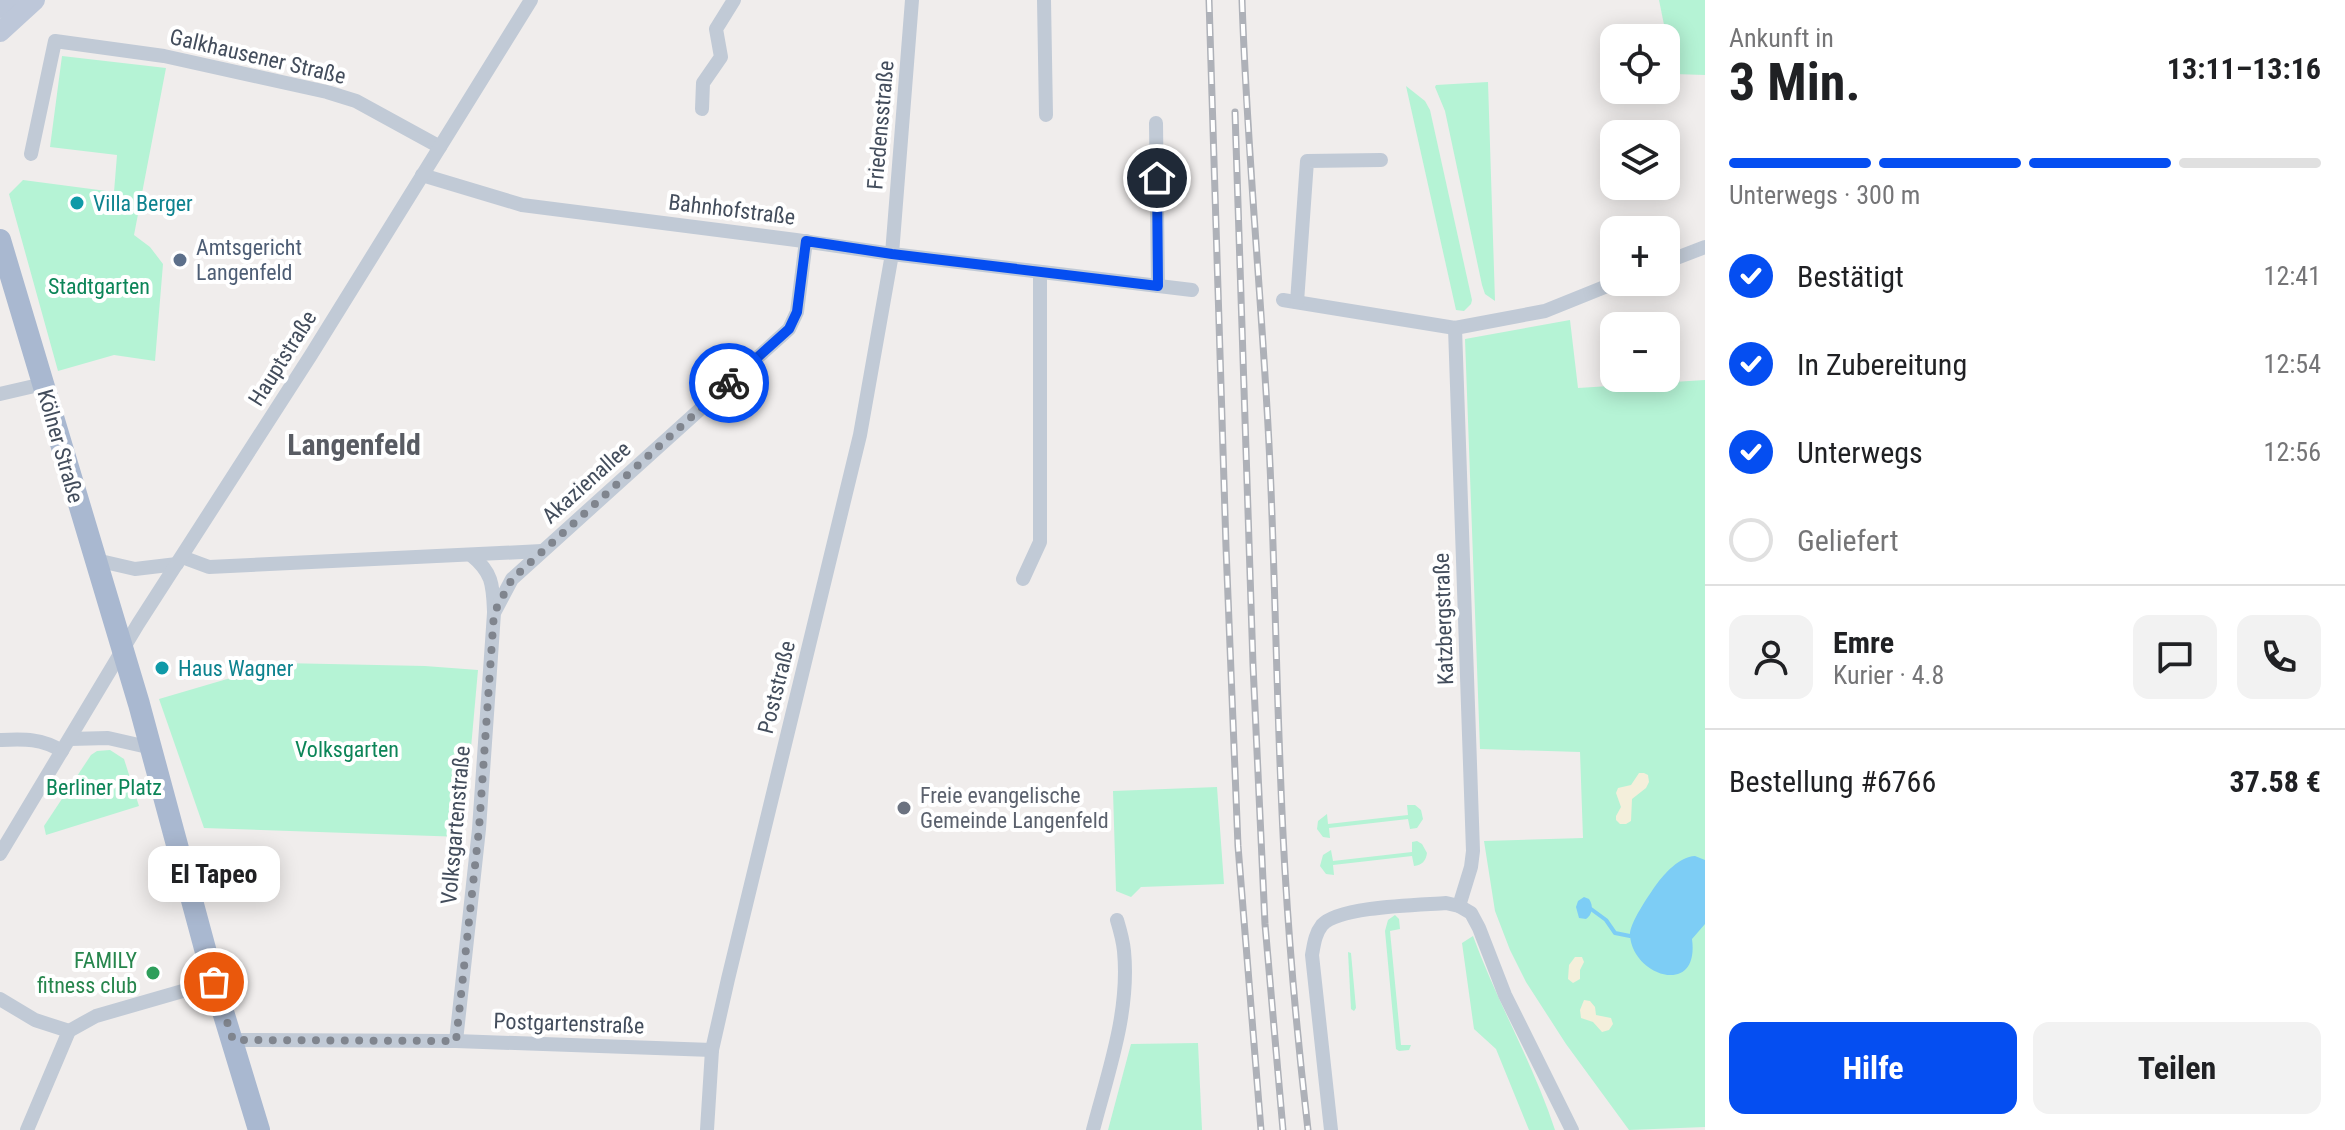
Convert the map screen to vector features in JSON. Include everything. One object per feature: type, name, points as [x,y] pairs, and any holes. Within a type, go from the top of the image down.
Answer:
[{"type":"main road","points":[[0,8],[10,0]]},
{"type":"main road","points":[[0,32],[35,0]]},
{"type":"main road","name":"Kölner Straße","points":[[0,240],[152,748],[214,982],[259,1130]]},
{"type":"street","name":"Hauptstraße","points":[[0,854],[138,624],[311,355],[531,0]]},
{"type":"street","points":[[702,109],[703,83],[721,57],[716,29],[734,0]]},
{"type":"street","name":"Friedensstraße","points":[[892,254],[912,0]]},
{"type":"street","points":[[1044,0],[1046,115]]},
{"type":"street","name":"Galkhausener Straße","points":[[31,154],[55,41],[164,56],[327,92],[356,101],[440,147]]},
{"type":"street","points":[[1156,123],[1158,286]]},
{"type":"street","points":[[1381,160],[1307,161],[1290,301],[1455,328],[1545,311],[1600,289]]},
{"type":"street","name":"Bahnhofstraße","points":[[422,175],[522,205],[1192,290]]},
{"type":"street","name":"Akazienallee","points":[[180,560],[209,567],[542,551],[789,329],[797,312],[806,241]]},
{"type":"street","points":[[1680,257],[1705,247]]},
{"type":"street","name":"Poststraße","points":[[707,1130],[712,1050],[860,435],[892,254]]},
{"type":"street","points":[[1023,579],[1040,542],[1040,273]]},
{"type":"street","name":"Katzbergstraße","points":[[1455,328],[1473,851],[1459,906]]},
{"type":"street","points":[[2,394],[43,384]]},
{"type":"street","name":"Volksgartenstraße","points":[[494,613],[512,579],[542,551]]},
{"type":"street","name":"Volksgartenstraße","points":[[456,1041],[479,829],[494,613],[493,585],[484,566],[471,555]]},
{"type":"street","points":[[96,560],[135,569],[180,560]]},
{"type":"street","points":[[0,740],[26,739],[66,745],[108,738],[152,748]]},
{"type":"street","points":[[1331,1130],[1312,955],[1318,931],[1328,920],[1348,913],[1446,903],[1471,913],[1505,995],[1572,1128]]},
{"type":"street","points":[[1093,1130],[1120,1030],[1124,950],[1117,920]]},
{"type":"street","points":[[27,1130],[69,1031],[96,1016],[214,982]]},
{"type":"street","points":[[0,999],[35,1020],[69,1031]]},
{"type":"street","name":"Postgartenstraße","points":[[233,1040],[456,1041],[712,1050]]},
{"type":"green space","points":[[1659,0],[1705,0],[1705,75],[1680,74],[1680,24],[1664,24]]},
{"type":"green space","name":"Stadtgarten","points":[[62,56],[166,68],[134,235],[150,247],[163,264],[155,361],[114,355],[58,371],[9,194],[23,180],[114,192],[117,155],[50,147]]},
{"type":"green space","points":[[1488,82],[1495,301],[1485,294],[1482,285],[1445,111],[1435,87]]},
{"type":"green space","points":[[1406,86],[1425,101],[1430,110],[1472,300],[1464,311],[1456,310]]},
{"type":"green space","points":[[1570,320],[1578,388],[1600,387],[1600,392],[1680,392],[1680,382],[1705,380],[1705,1127],[1629,1130],[1566,1044],[1526,982],[1495,911],[1484,841],[1583,838],[1580,752],[1480,749],[1465,339]]},
{"type":"green space","name":"Volksgarten","points":[[281,663],[478,670],[463,837],[204,828],[159,699]]},
{"type":"green space","name":"Berliner Platz","points":[[110,750],[124,759],[139,806],[46,835],[44,826],[91,755]]},
{"type":"green space","points":[[1217,787],[1224,884],[1141,887],[1131,897],[1116,891],[1113,791]]},
{"type":"green space","points":[[1407,805],[1415,805],[1421,810],[1423,819],[1417,828],[1410,829],[1408,819],[1329,828],[1330,838],[1323,837],[1317,829],[1318,821],[1327,814],[1328,824],[1408,815]]},
{"type":"green space","points":[[1417,841],[1427,853],[1423,862],[1414,866],[1412,856],[1333,865],[1334,875],[1326,874],[1320,866],[1323,855],[1331,850],[1333,861],[1412,852],[1412,842]]},
{"type":"green space","points":[[1395,915],[1399,919],[1400,929],[1390,931],[1401,1045],[1411,1045],[1409,1050],[1399,1051],[1396,1049],[1385,931],[1388,920]]},
{"type":"green space","points":[[1473,936],[1555,1130],[1529,1130],[1496,1049],[1474,1029],[1462,943]]},
{"type":"green space","points":[[1348,952],[1351,953],[1354,1011],[1351,1009]]},
{"type":"green space","points":[[1198,1043],[1202,1130],[1108,1130],[1131,1044]]},
{"type":"sand","points":[[1639,773],[1648,775],[1649,782],[1632,799],[1631,821],[1620,824],[1616,820],[1621,807],[1616,793],[1618,788],[1631,785]]},
{"type":"sand","points":[[1575,957],[1582,957],[1584,962],[1580,979],[1573,983],[1568,979],[1569,965]]},
{"type":"sand","points":[[1584,1000],[1595,1007],[1596,1015],[1611,1018],[1613,1024],[1609,1030],[1602,1032],[1593,1022],[1581,1018]]},
{"type":"water","points":[[1695,856],[1705,860],[1705,924],[1692,939],[1692,957],[1686,969],[1676,974],[1665,974],[1653,970],[1642,961],[1634,949],[1631,930],[1656,885],[1678,862]]},
{"type":"water","points":[[1584,897],[1589,899],[1592,907],[1586,919],[1579,918],[1576,907]]},
{"type":"waterway","points":[[1591,909],[1606,920],[1615,933],[1630,936]]},
{"type":"railway","points":[[1209,0],[1238,846],[1261,1130]]},
{"type":"railway","points":[[1242,0],[1270,465],[1285,871],[1308,1130]]},
{"type":"railway","points":[[1235,112],[1253,665],[1265,924],[1283,1130]]},
{"type":"way so far","points":[[214,982],[233,1040],[456,1041],[479,829],[494,613],[512,579],[729,383]]},
{"type":"place","name":"Villa Berger","points":[[77,203]]},
{"type":"place","name":"Amtsgericht Langenfeld","points":[[180,260]]},
{"type":"place","name":"Haus Wagner","points":[[162,668]]},
{"type":"place","name":"Freie evangelische Gemeinde Langenfeld","points":[[904,808]]},
{"type":"place","name":"FAMILY fitness club","points":[[153,973]]},
{"type":"place","name":"El Tapeo","points":[[214,982]]},
{"type":"district","name":"Langenfeld","points":[[354,445]]},
{"type":"route","points":[[729,383],[789,329],[797,312],[806,241],[1158,286],[1157,178]]}]
